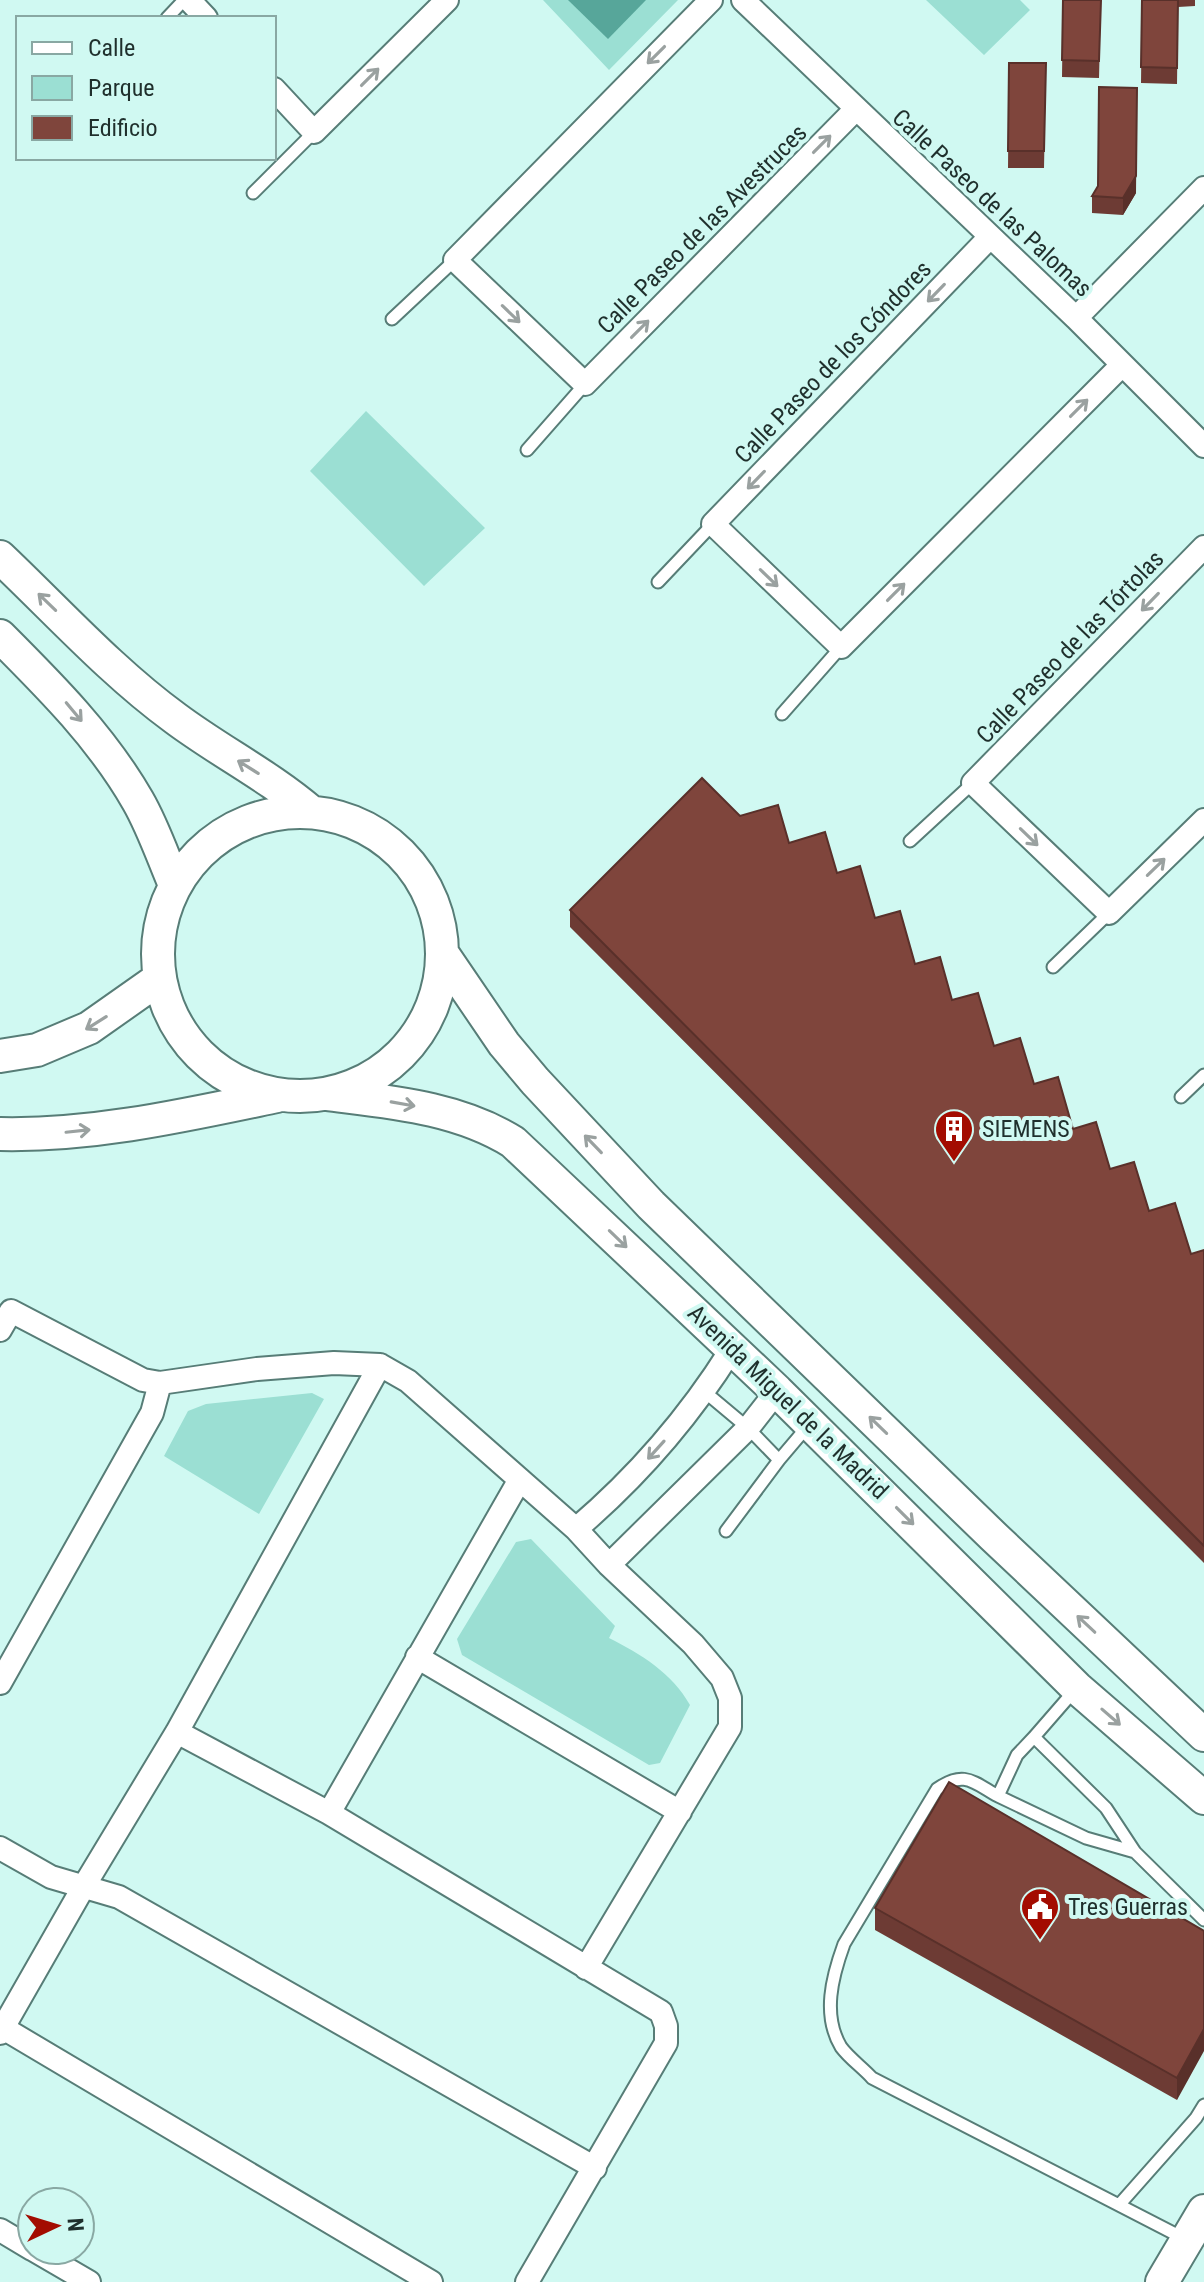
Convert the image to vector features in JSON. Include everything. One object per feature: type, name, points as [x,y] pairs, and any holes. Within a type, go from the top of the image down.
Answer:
[{"type":"main road","points":[[0,557],[120,672],[173,717],[289,793],[311,812]]},
{"type":"main road","points":[[0,636],[59,695],[102,746],[138,801],[175,885]]},
{"type":"main road","points":[[0,1134],[78,1132],[283,1095],[326,1094],[357,1084],[376,1073],[409,1045],[427,1017],[435,996],[442,953],[437,918],[424,885],[404,857],[377,834],[345,819],[311,812],[270,814],[232,828],[200,852],[175,885],[160,930],[160,978],[178,1027],[202,1057],[234,1080],[258,1090],[283,1095]]},
{"type":"main road","name":"Avenida Miguel de la Madrid","points":[[442,953],[504,1044],[651,1205],[1204,1735]]},
{"type":"main road","points":[[0,1056],[37,1050],[89,1028],[160,978]]},
{"type":"main road","name":"Avenida Miguel de la Madrid","points":[[326,1094],[403,1103],[443,1113],[492,1129],[513,1142],[811,1423],[1077,1688],[1200,1797]]},
{"type":"main road","points":[[1162,2282],[1204,2211]]},
{"type":"street","points":[[187,0],[204,16]]},
{"type":"street","points":[[276,91],[314,132],[447,0]]},
{"type":"street","points":[[585,384],[455,260],[711,0]]},
{"type":"street","name":"Calle Paseo de las Palomas","points":[[743,0],[1076,318],[1204,446]]},
{"type":"street","name":"Calle Paseo de las Avestruces","points":[[585,384],[855,110]]},
{"type":"street","points":[[1076,318],[1204,188]]},
{"type":"street","name":"Calle Paseo de los Cóndores","points":[[713,524],[990,237]]},
{"type":"street","points":[[713,524],[841,647],[1121,366]]},
{"type":"street","name":"Calle Paseo de las Tórtolas","points":[[973,783],[1204,547]]},
{"type":"street","points":[[973,783],[1109,913],[1204,820]]},
{"type":"street","points":[[4,1315],[143,1380],[160,1383],[257,1369],[334,1363],[380,1365],[408,1381],[576,1529],[609,1565],[693,1644],[722,1678],[730,1698],[730,1727],[586,1968]]},
{"type":"street","points":[[576,1529],[641,1466],[705,1392],[731,1350]]},
{"type":"street","points":[[380,1365],[177,1732],[2,2030],[431,2282]]},
{"type":"street","points":[[0,1683],[152,1413],[160,1383]]},
{"type":"street","points":[[609,1565],[748,1428],[777,1391]]},
{"type":"street","points":[[329,1813],[519,1481]]},
{"type":"street","points":[[417,1657],[680,1812]]},
{"type":"street","points":[[177,1732],[329,1813],[661,2012],[666,2026],[666,2043],[527,2282]]},
{"type":"street","points":[[0,1848],[51,1877],[119,1897],[595,2168]]},
{"type":"street","points":[[61,2266],[89,2282]]},
{"type":"lane","points":[[169,16],[187,0]]},
{"type":"lane","points":[[253,193],[314,132]]},
{"type":"lane","points":[[392,319],[455,260]]},
{"type":"lane","name":"Calle Paseo de las Avestruces","points":[[527,450],[585,384]]},
{"type":"lane","name":"Calle Paseo de los Cóndores","points":[[658,582],[713,524]]},
{"type":"lane","points":[[782,714],[841,647]]},
{"type":"lane","name":"Calle Paseo de las Tórtolas","points":[[910,841],[973,783]]},
{"type":"lane","points":[[1053,967],[1109,913]]},
{"type":"lane","points":[[1181,1097],[1204,1075]]},
{"type":"lane","points":[[705,1392],[748,1428],[779,1460]]},
{"type":"lane","points":[[726,1531],[811,1423]]},
{"type":"lane","points":[[998,1796],[1017,1755],[1077,1688]]},
{"type":"lane","points":[[1034,1737],[1106,1808],[1135,1852],[1204,1920]]},
{"type":"lane","points":[[1135,1852],[1094,1841],[965,1777],[950,1779],[937,1789],[844,1944],[835,1969],[829,2016],[842,2047],[872,2078],[1187,2240]]},
{"type":"lane","points":[[1119,2205],[1204,2105]]},
{"type":"green space","points":[[543,0],[678,0],[609,70]]},
{"type":"green space","points":[[926,0],[1020,0],[1030,10],[984,55]]},
{"type":"green space","points":[[366,411],[485,528],[424,586],[310,471]]},
{"type":"green space","points":[[312,1393],[324,1399],[259,1514],[164,1456],[188,1411],[206,1404]]},
{"type":"green space","points":[[531,1539],[615,1626],[609,1638],[655,1666],[674,1683],[690,1705],[660,1763],[649,1765],[462,1655],[457,1639],[516,1542]]},
{"type":"shaded area","points":[[568,0],[646,0],[608,39]]},
{"type":"building","points":[[1063,0],[1101,0],[1099,61],[1062,60]]},
{"type":"building","points":[[1142,0],[1178,0],[1177,68],[1141,67]]},
{"type":"building","points":[[1009,63],[1046,63],[1044,151],[1008,151]]},
{"type":"building","points":[[1099,87],[1137,88],[1136,176],[1123,198],[1092,196],[1098,186]]},
{"type":"building","name":"SIEMENS","points":[[702,778],[740,816],[778,805],[789,843],[825,832],[837,873],[860,866],[875,918],[900,911],[915,964],[940,957],[952,1000],[978,993],[994,1046],[1020,1038],[1034,1084],[1058,1077],[1073,1129],[1096,1122],[1110,1169],[1134,1162],[1149,1211],[1175,1203],[1191,1254],[1204,1250],[1204,1546],[570,910]]},
{"type":"building","name":"Tres Guerras","points":[[949,1782],[1204,1931],[1204,2029],[1177,2078],[875,1908]]},
{"type":"place","name":"SIEMENS","points":[[954,1163]]},
{"type":"place","name":"Tres Guerras","points":[[1040,1941]]}]
